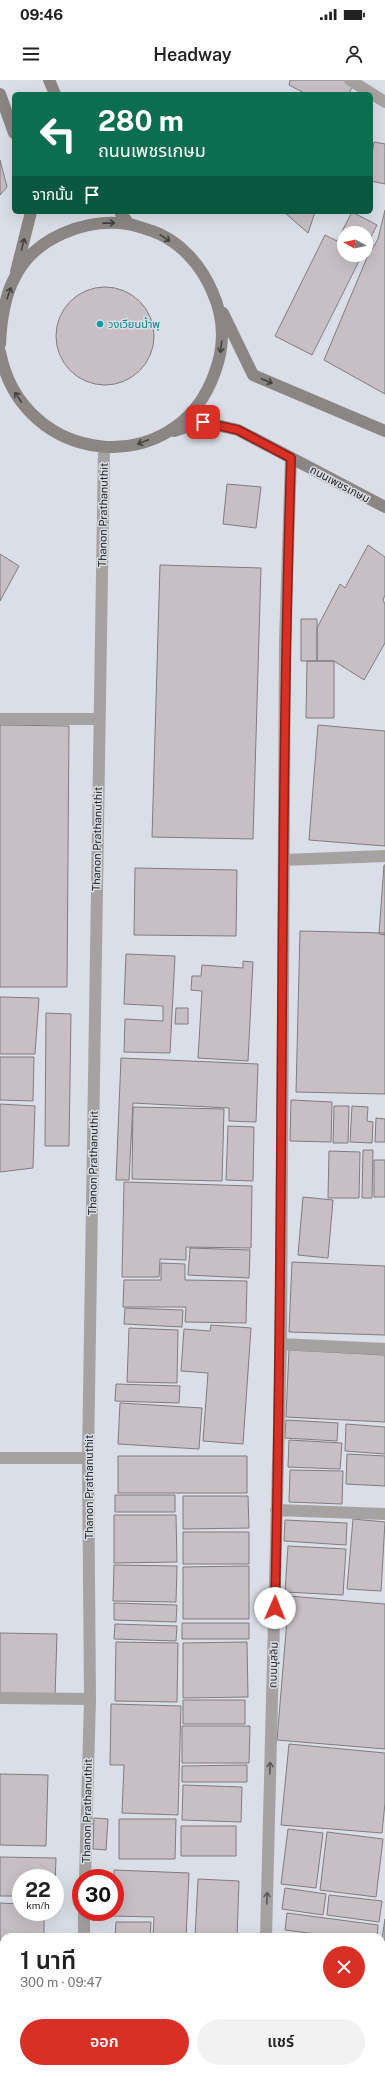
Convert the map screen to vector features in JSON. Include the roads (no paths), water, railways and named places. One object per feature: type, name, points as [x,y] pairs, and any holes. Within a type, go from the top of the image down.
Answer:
[{"type":"main road","points":[[49,80],[54,92]]},
{"type":"main road","points":[[0,94],[12,127]]},
{"type":"main road","points":[[0,344],[2,314],[15,277],[31,214]]},
{"type":"main road","points":[[122,214],[129,224]]},
{"type":"main road","points":[[15,277],[28,259],[45,244],[64,232],[85,225],[107,223],[129,224],[159,234],[185,251],[205,275],[253,375],[385,431]]},
{"type":"main road","points":[[0,352],[9,383],[25,407],[41,424],[71,440],[87,445],[104,447],[134,445],[162,435],[178,424],[193,411],[204,396],[213,379],[219,360],[222,342],[222,322],[218,303]]},
{"type":"main road","name":"ถนนเพชรเกษม","points":[[162,435],[203,422],[238,430],[385,507]]},
{"type":"street","points":[[350,80],[369,92]]},
{"type":"street","points":[[373,94],[385,102]]},
{"type":"street","name":"Thanon Prathanuthit","points":[[85,1869],[90,1699],[88,1458],[104,447]]},
{"type":"street","name":"ถนนมุสลิม","points":[[266,1933],[280,1344],[285,641],[291,458]]},
{"type":"street","points":[[0,719],[99,719]]},
{"type":"street","points":[[284,860],[385,856]]},
{"type":"street","points":[[280,1344],[385,1349]]},
{"type":"street","points":[[0,1458],[88,1458]]},
{"type":"street","points":[[276,1510],[385,1514]]},
{"type":"street","points":[[0,1698],[90,1699]]},
{"type":"street","points":[[84,1921],[84,1933]]},
{"type":"place","name":"วงเวียนน้ำพุ","points":[[100,324]]}]
